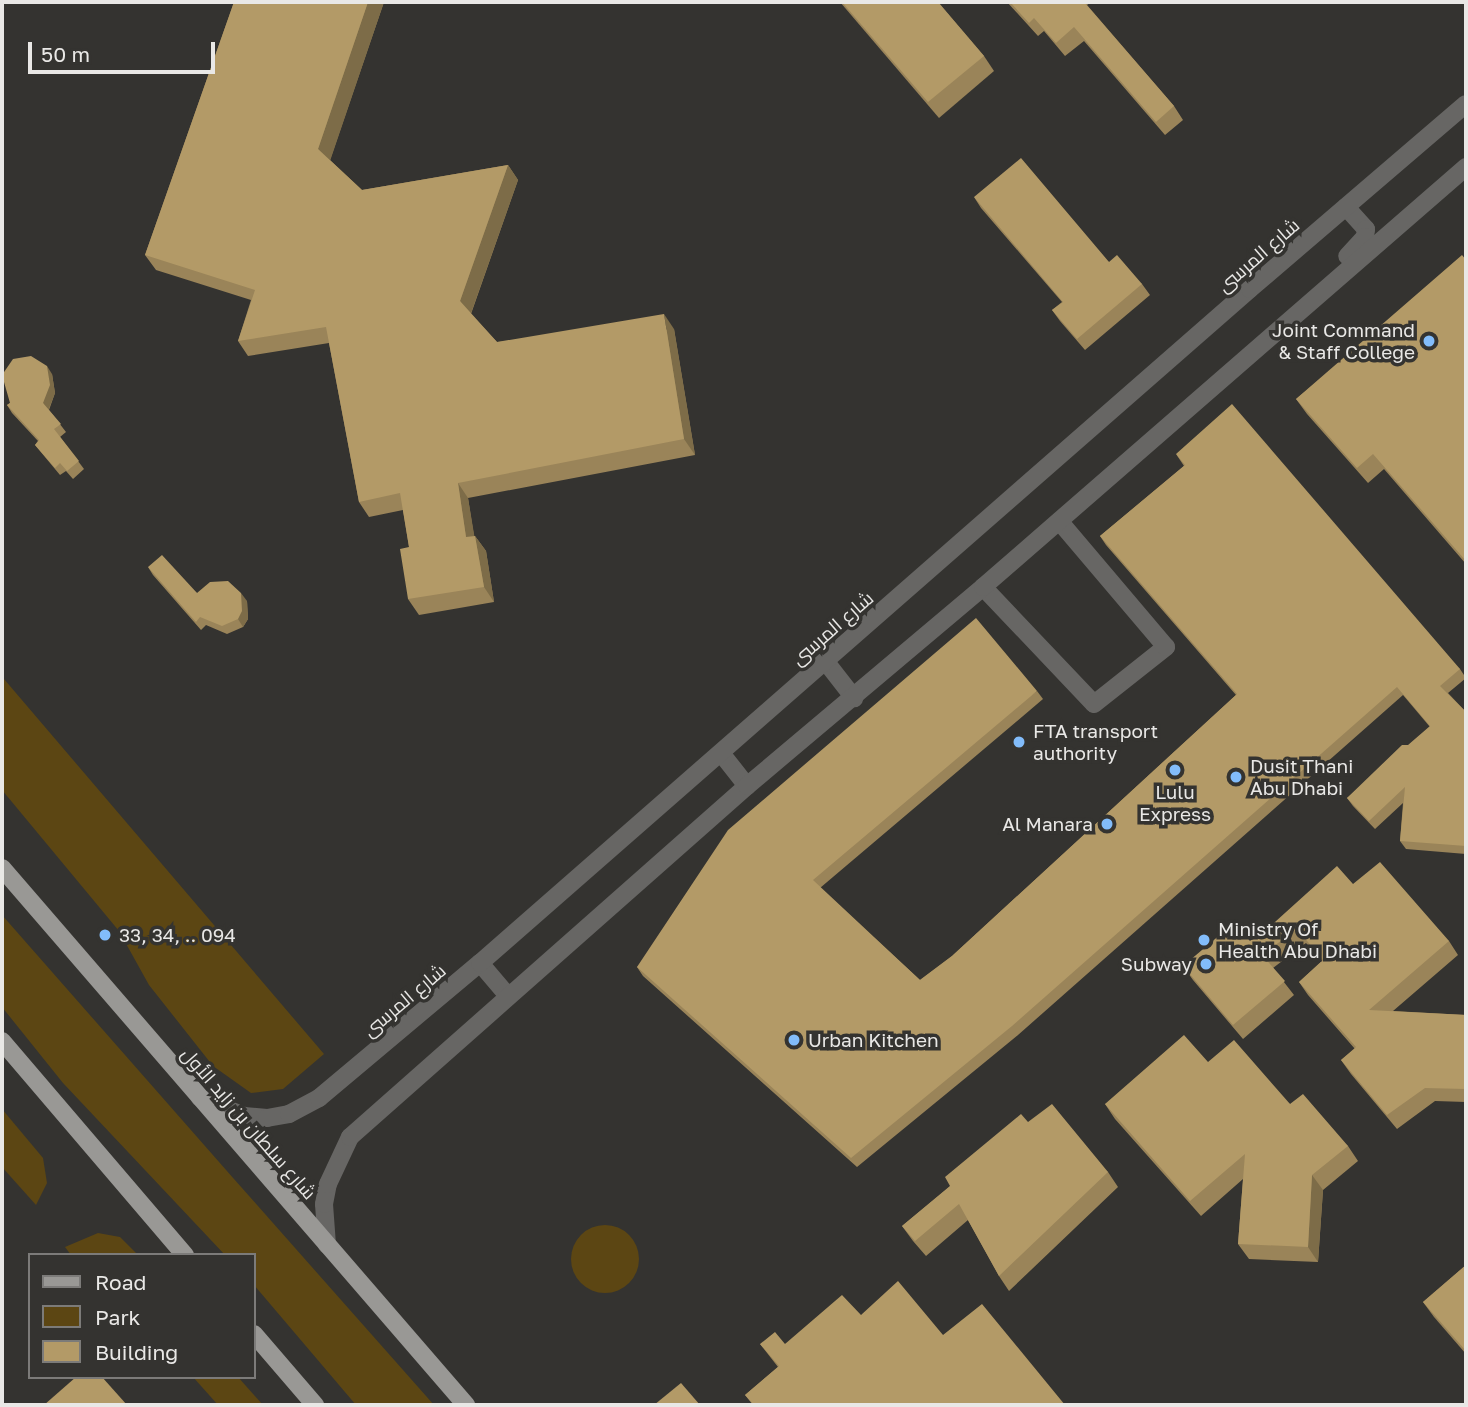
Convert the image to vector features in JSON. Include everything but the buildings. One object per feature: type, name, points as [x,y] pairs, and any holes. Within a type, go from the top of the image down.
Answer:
[{"type":"main road","name":"شارع سلطان بن زايد الأول","points":[[2,868],[466,1405]]},
{"type":"main road","points":[[2,1041],[183,1253]]},
{"type":"main road","points":[[256,1336],[314,1405]]},
{"type":"street","name":"شارع المرسى","points":[[199,1098],[244,1116],[267,1118],[304,1107],[480,963],[1466,104]]},
{"type":"street","points":[[327,1245],[324,1204],[328,1184],[350,1137],[747,786],[983,587],[1466,167]]},
{"type":"street","points":[[1288,322],[1292,303],[1357,248],[1366,237],[1364,225],[1346,207]]},
{"type":"street","points":[[983,587],[1094,704],[1166,648],[1059,521]]},
{"type":"street","points":[[826,662],[854,698]]},
{"type":"street","points":[[721,753],[747,786]]},
{"type":"street","points":[[480,963],[508,996]]},
{"type":"green space","points":[[4,679],[324,1054],[283,1089],[251,1093],[213,1066],[149,985],[119,931],[2,790]]},
{"type":"green space","points":[[2,915],[434,1405],[356,1405],[256,1287],[256,1253],[223,1253],[63,1083],[2,1007]]},
{"type":"green space","points":[[2,1109],[43,1158],[47,1183],[36,1205],[2,1167]]},
{"type":"green space","points":[[605,1225],[618,1227],[629,1235],[637,1246],[637,1272],[629,1283],[618,1291],[605,1293],[592,1291],[581,1283],[573,1272],[571,1259],[573,1246],[581,1235],[592,1227]]},
{"type":"green space","points":[[98,1233],[120,1237],[136,1253],[70,1253],[65,1247]]},
{"type":"green space","points":[[195,1379],[240,1379],[263,1405],[218,1405]]},
{"type":"place","name":"Joint Command & Staff College","points":[[1429,341]]},
{"type":"place","name":"FTA transport authority","points":[[1019,742]]},
{"type":"place","name":"Lulu Express","points":[[1175,770]]},
{"type":"place","name":"Dusit Thani Abu Dhabi","points":[[1236,777]]},
{"type":"place","name":"Al Manara","points":[[1107,824]]},
{"type":"place","name":"33, 34, .. 094","points":[[105,935]]},
{"type":"place","name":"Ministry Of Health Abu Dhabi","points":[[1204,940]]},
{"type":"place","name":"Subway","points":[[1206,964]]},
{"type":"place","name":"Urban Kitchen","points":[[794,1040]]}]
